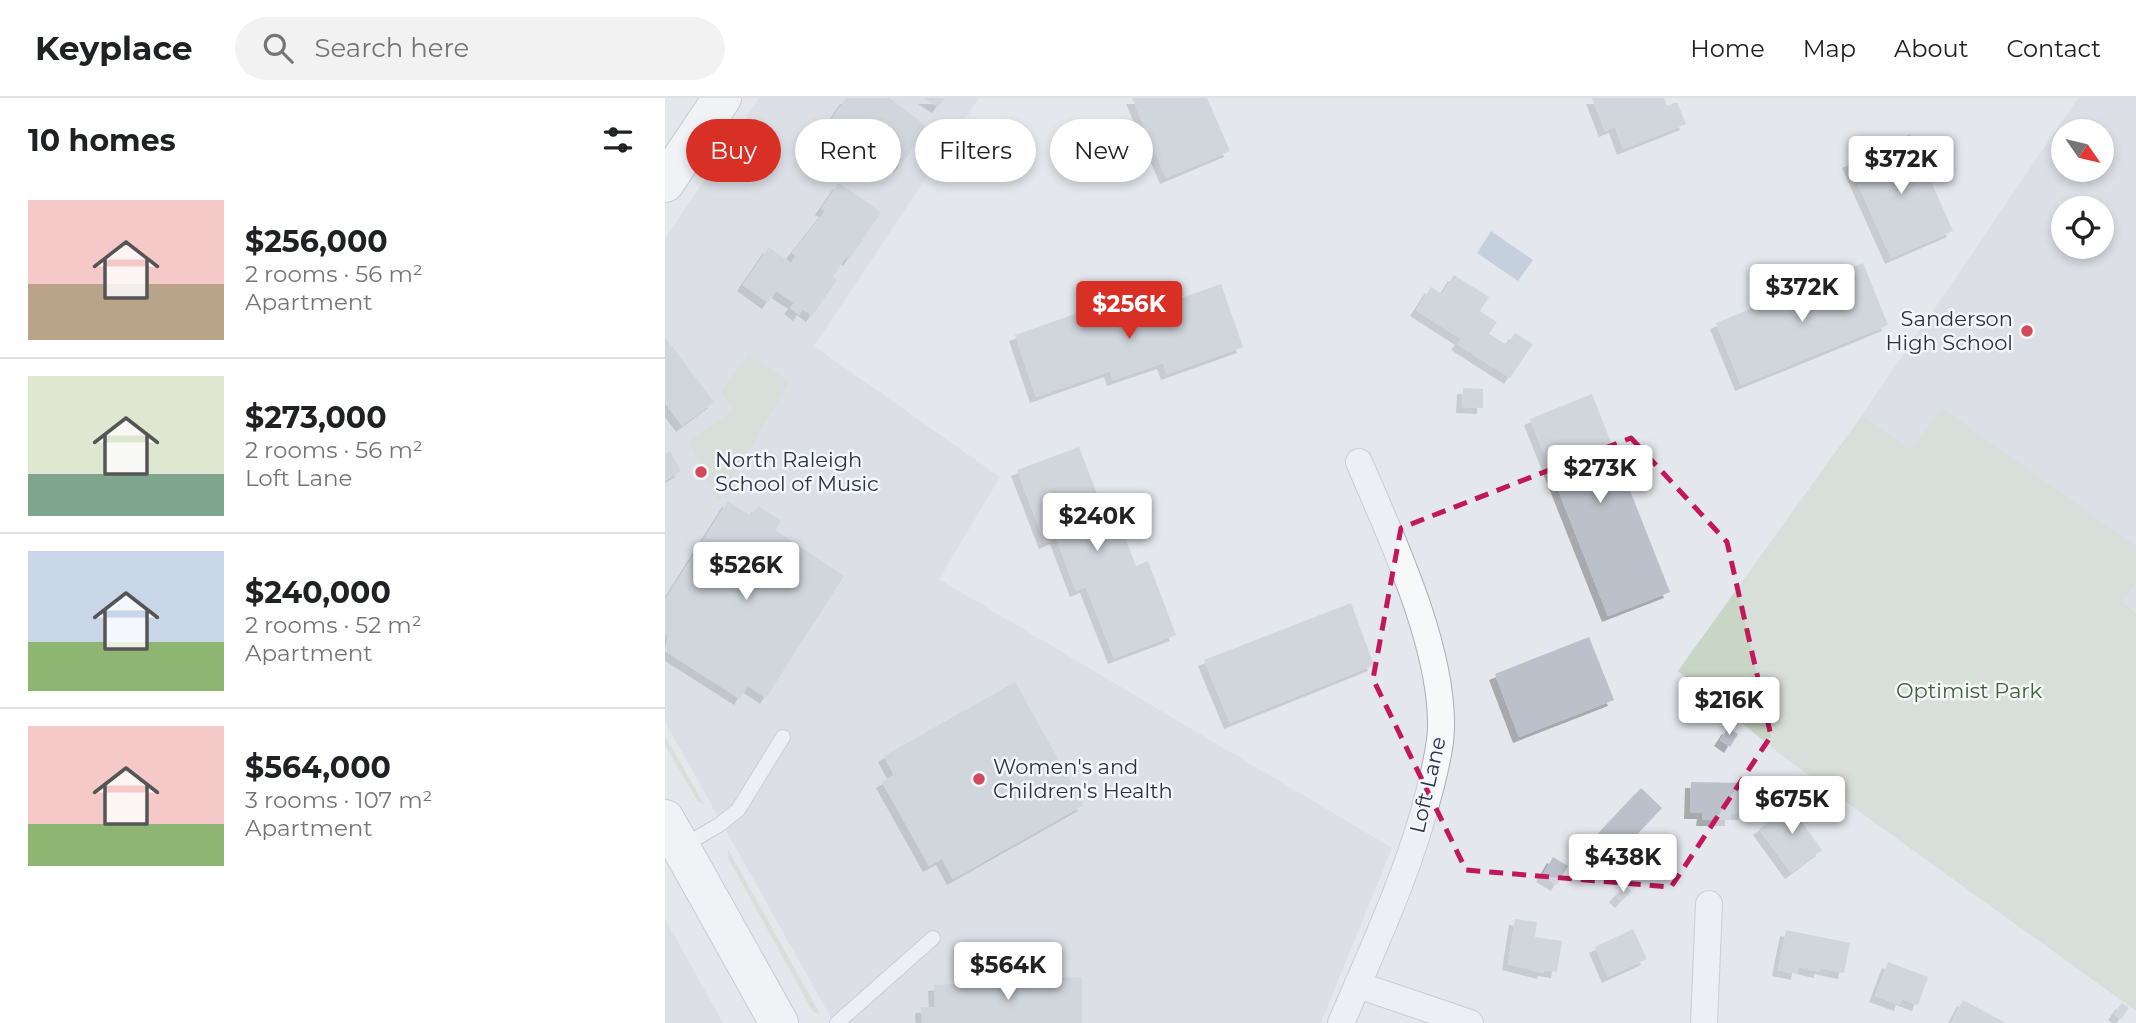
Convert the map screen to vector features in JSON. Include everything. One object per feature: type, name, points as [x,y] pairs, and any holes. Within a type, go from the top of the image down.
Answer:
[{"type":"main road","points":[[665,183],[722,98]]},
{"type":"main road","points":[[673,833],[779,1023]]},
{"type":"street","name":"Loft Lane","points":[[1341,1023],[1395,898],[1424,814],[1441,726],[1437,681],[1425,633],[1359,462]]},
{"type":"street","points":[[1705,1023],[1709,904]]},
{"type":"street","points":[[1358,985],[1470,1023]]},
{"type":"lane","points":[[673,833],[719,825],[738,810],[783,737]]},
{"type":"lane","points":[[838,1023],[933,937]]},
{"type":"highlighted area","points":[[1631,438],[1727,542],[1771,736],[1671,887],[1466,870],[1373,679],[1401,528]]},
{"type":"shaded area","points":[[759,98],[979,98],[965,119],[915,119],[915,182],[923,182],[814,346],[1000,477],[939,579],[1392,848],[1321,1023],[834,1023],[665,722],[665,239],[703,182],[781,182],[781,119],[745,119]]},
{"type":"shaded area","name":"Sanderson High School","points":[[2078,98],[2136,98],[2136,611],[1862,415],[2051,138],[2051,182],[2114,182],[2114,119],[2064,119]]},
{"type":"shaded area","points":[[665,919],[723,1023],[665,1023]]},
{"type":"green space","points":[[748,355],[790,381],[718,503],[688,441],[734,410],[721,392]]},
{"type":"green space","name":"Optimist Park","points":[[1942,408],[2136,546],[2136,583],[2123,602],[2136,612],[2136,1011],[1785,758],[1678,671],[1862,415],[1911,450]]},
{"type":"green space","points":[[665,736],[704,804],[698,802],[665,745]]},
{"type":"green space","points":[[728,849],[820,1014],[813,1012],[728,858]]},
{"type":"water","points":[[1491,231],[1533,260],[1518,281],[1477,253]]},
{"type":"building","points":[[846,98],[890,98],[917,119],[915,145],[901,166],[901,119],[832,119]]},
{"type":"building","points":[[924,98],[945,98],[938,107]]},
{"type":"building","points":[[1132,98],[1207,98],[1230,151],[1166,178],[1153,147],[1153,119],[1141,119]]},
{"type":"building","points":[[1592,98],[1664,98],[1667,106],[1677,102],[1686,124],[1623,149],[1615,127],[1605,131]]},
{"type":"building","points":[[1910,134],[1953,231],[1891,258],[1848,162]]},
{"type":"building","points":[[839,183],[881,212],[849,260],[846,257],[833,277],[837,280],[812,316],[803,309],[799,315],[790,308],[794,303],[776,291],[768,303],[743,285],[769,247],[791,263],[796,256],[792,253],[825,211],[821,209]]},
{"type":"building","points":[[1863,263],[1888,325],[1741,385],[1716,323]]},
{"type":"building","points":[[1454,275],[1489,297],[1480,311],[1497,322],[1489,334],[1507,345],[1515,333],[1533,344],[1510,378],[1457,344],[1461,339],[1416,310],[1431,287],[1442,294]]},
{"type":"building","points":[[1221,284],[1243,347],[1167,374],[1163,363],[1113,380],[1110,371],[1036,397],[1015,335],[1089,309],[1092,318],[1144,300],[1147,310]]},
{"type":"building","points":[[665,337],[714,402],[682,426],[665,403]]},
{"type":"building","points":[[1463,388],[1483,389],[1483,408],[1462,407]]},
{"type":"building","points":[[1592,394],[1670,592],[1608,616],[1530,419]]},
{"type":"building","points":[[1079,447],[1107,520],[1117,516],[1136,566],[1148,561],[1176,635],[1114,658],[1086,587],[1076,591],[1056,538],[1045,543],[1017,470]]},
{"type":"building","points":[[670,451],[681,471],[665,481],[665,454]]},
{"type":"building","points":[[728,501],[751,516],[758,506],[781,521],[775,530],[844,576],[766,698],[748,686],[740,699],[665,651],[668,636],[665,634],[665,600]]},
{"type":"building","points":[[1351,603],[1374,665],[1230,723],[1204,660]]},
{"type":"building","points":[[1589,637],[1614,700],[1519,737],[1495,674]]},
{"type":"building","name":"Women's and Children's Health","points":[[1015,682],[1084,805],[953,879],[942,859],[929,866],[882,782],[894,775],[884,756]]},
{"type":"building","points":[[1728,728],[1738,734],[1730,747],[1720,740]]},
{"type":"building","points":[[1691,782],[1745,783],[1745,814],[1731,814],[1731,820],[1702,820],[1703,813],[1690,813]]},
{"type":"building","points":[[1641,788],[1662,808],[1630,842],[1639,850],[1627,863],[1597,835]]},
{"type":"building","points":[[1805,797],[1816,810],[1801,821],[1822,850],[1791,873],[1759,829]]},
{"type":"building","points":[[1553,857],[1568,866],[1557,885],[1542,876]]},
{"type":"building","points":[[1625,886],[1631,891],[1621,902],[1615,896]]},
{"type":"building","points":[[1515,919],[1537,922],[1535,937],[1562,941],[1557,972],[1544,970],[1543,973],[1508,964]]},
{"type":"building","points":[[1633,929],[1647,959],[1608,977],[1595,947]]},
{"type":"building","points":[[1786,930],[1850,943],[1844,973],[1820,968],[1820,972],[1798,967],[1797,974],[1778,970]]},
{"type":"building","points":[[1888,962],[1928,977],[1918,1005],[1902,999],[1900,1005],[1875,996]]},
{"type":"building","points":[[1082,977],[1082,1023],[922,1023],[921,1007],[935,1007],[934,985]]},
{"type":"building","points":[[1963,1000],[2006,1023],[1951,1023]]},
{"type":"building","points":[[2122,1003],[2129,1008],[2121,1019],[2114,1014]]},
{"type":"place","name":"Sanderson High School","points":[[2027,331]]},
{"type":"place","name":"North Raleigh School of Music","points":[[701,472]]},
{"type":"place","name":"Women's and Children's Health","points":[[979,779]]}]
